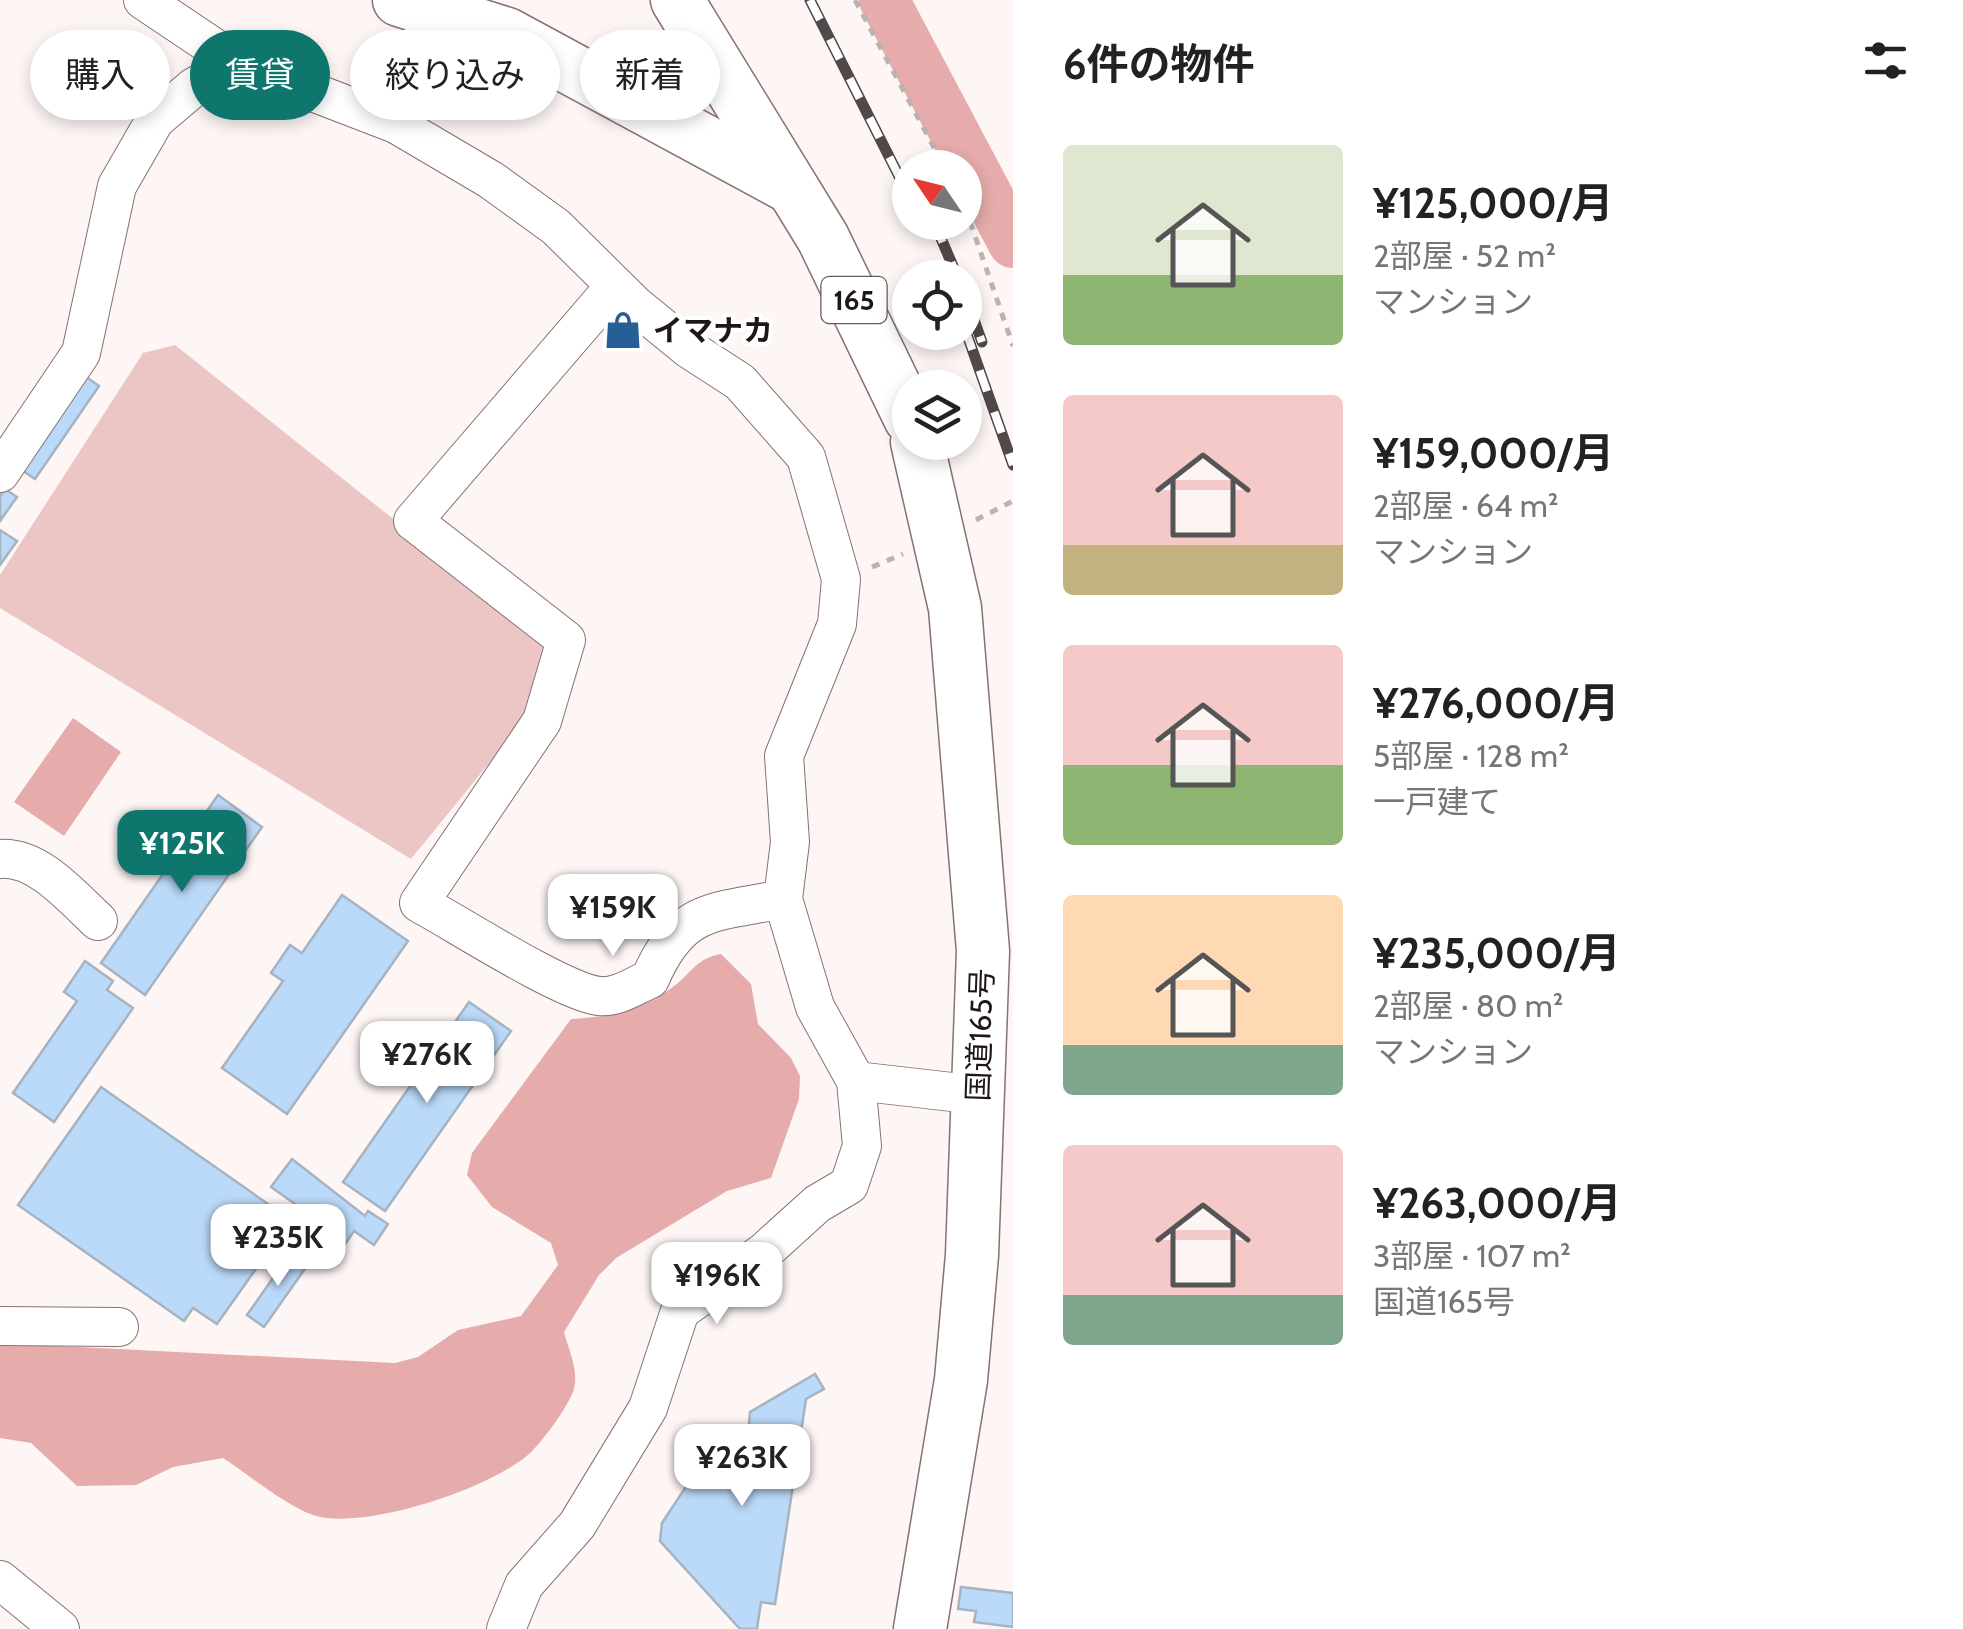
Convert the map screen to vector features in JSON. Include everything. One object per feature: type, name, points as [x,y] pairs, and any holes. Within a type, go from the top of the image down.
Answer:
[{"type":"highway","name":"165","points":[[677,0],[823,238],[892,381]]},
{"type":"highway","points":[[422,3],[507,34],[789,186]]},
{"type":"highway","name":"国道165号","points":[[920,1629],[960,1380],[972,1255],[983,950],[956,608],[922,460]]},
{"type":"street","points":[[143,0],[190,32]]},
{"type":"street","points":[[396,124],[422,3]]},
{"type":"street","points":[[0,473],[11,437],[81,353],[118,186],[154,120],[190,90]]},
{"type":"street","points":[[330,99],[396,124],[491,180],[556,227],[615,286],[689,349],[740,382],[806,457],[841,579],[837,624],[784,756],[790,842],[783,899],[815,1007],[856,1081],[862,1146],[849,1185],[817,1204],[764,1252],[680,1311],[648,1408],[577,1525],[524,1585],[506,1629]]},
{"type":"street","points":[[615,286],[413,522],[566,640],[542,722],[419,903],[538,969],[598,996],[622,992],[650,979],[661,952],[687,921],[783,899]]},
{"type":"street","points":[[0,860],[21,860],[41,872],[98,921]]},
{"type":"street","points":[[856,1081],[978,1095]]},
{"type":"street","points":[[0,1326],[119,1327]]},
{"type":"street","points":[[0,1580],[60,1629]]},
{"type":"path","points":[[855,0],[935,150]]},
{"type":"path","points":[[976,240],[1013,346]]},
{"type":"path","points":[[988,514],[1013,500]]},
{"type":"path","points":[[841,579],[942,538]]},
{"type":"shaded area","points":[[175,345],[545,640],[522,723],[411,859],[0,608],[0,575],[143,353]]},
{"type":"shaded area","points":[[73,718],[121,752],[64,836],[14,802]]},
{"type":"shaded area","points":[[721,954],[751,984],[758,1024],[791,1058],[800,1076],[799,1099],[771,1178],[727,1191],[616,1258],[599,1275],[564,1332],[575,1370],[573,1392],[545,1437],[517,1463],[492,1478],[429,1503],[396,1512],[335,1519],[291,1505],[223,1458],[173,1467],[136,1485],[77,1486],[31,1443],[0,1438],[0,1343],[395,1363],[418,1357],[458,1330],[521,1316],[558,1265],[551,1243],[492,1207],[467,1175],[472,1153],[571,1019],[611,1014],[647,1003],[699,964]]},
{"type":"building","points":[[85,376],[99,386],[35,479],[20,469]]},
{"type":"building","points":[[5,489],[17,497],[0,521],[0,496]]},
{"type":"building","points":[[0,530],[17,541],[0,565]]},
{"type":"building","points":[[218,795],[262,827],[145,995],[101,963]]},
{"type":"building","points":[[342,895],[408,941],[287,1114],[222,1068],[283,981],[271,973],[290,945],[302,953]]},
{"type":"building","points":[[85,961],[113,981],[107,990],[133,1008],[54,1122],[13,1093],[77,1001],[64,992]]},
{"type":"building","points":[[469,1002],[511,1031],[385,1211],[343,1182]]},
{"type":"building","points":[[101,1087],[268,1204],[254,1224],[277,1239],[217,1324],[193,1308],[184,1321],[18,1205]]},
{"type":"building","points":[[292,1159],[365,1216],[368,1211],[388,1224],[374,1245],[354,1231],[337,1256],[294,1226],[305,1211],[271,1187]]},
{"type":"building","points":[[292,1251],[309,1263],[264,1327],[247,1315]]},
{"type":"building","points":[[815,1374],[824,1389],[806,1399],[775,1604],[761,1602],[757,1629],[740,1629],[660,1541],[662,1523],[722,1432],[748,1436],[750,1412]]},
{"type":"building","points":[[961,1587],[1013,1593],[1013,1627],[974,1622],[976,1611],[958,1609]]},
{"type":"waterway","points":[[884,0],[1013,243]]},
{"type":"railway","points":[[810,0],[892,162]]},
{"type":"railway","points":[[942,240],[950,260]]},
{"type":"railway","points":[[972,350],[1013,465]]},
{"type":"place","name":"イマナカ","points":[[623,330]]}]
